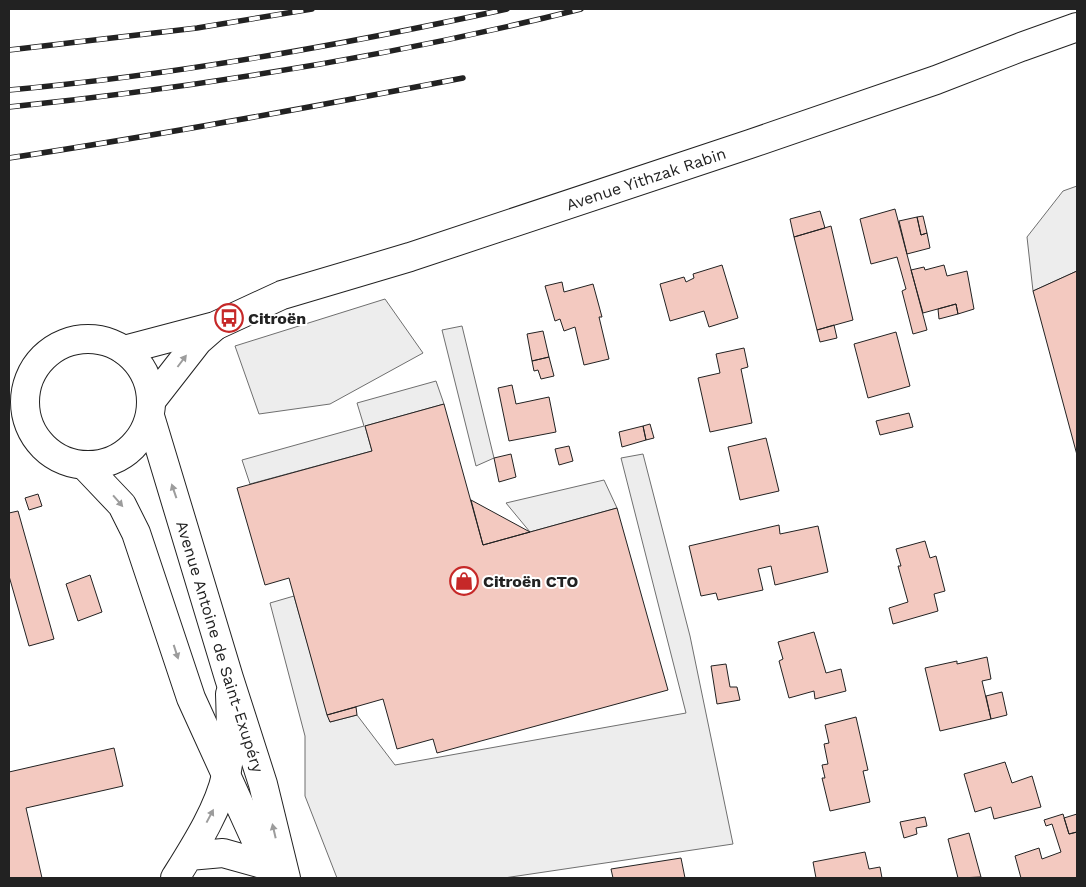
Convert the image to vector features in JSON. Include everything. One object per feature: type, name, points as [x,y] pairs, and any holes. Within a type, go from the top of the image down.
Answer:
[{"type":"main road","name":"Avenue Yithzak Rabin","points":[[124,350],[172,339],[215,326],[282,295],[410,257],[750,144],[936,80],[1021,46],[1077,27]]},
{"type":"main road","name":"Avenue Yithzak Rabin","points":[[151,408],[198,341],[215,326]]},
{"type":"main road","points":[[83,339],[104,341],[124,350],[138,363],[148,381],[151,408],[142,437],[127,453],[107,463],[85,466],[63,461],[44,449],[20,429],[25,412],[25,392],[20,378],[44,356],[62,344],[83,339]]},
{"type":"main road","name":"Avenue Antoine de Saint-Exupéry","points":[[151,408],[229,678],[263,784],[275,874]]},
{"type":"main road","name":"Avenue Antoine de Saint-Exupéry","points":[[85,466],[122,505],[136,533],[191,698],[226,775],[275,874]]},
{"type":"main road","points":[[174,878],[189,856],[218,800],[226,775],[232,730],[229,678]]},
{"type":"main road","points":[[189,856],[223,853],[275,874]]},
{"type":"shaded area","points":[[1077,186],[1077,271],[1033,291],[1027,237],[1063,191]]},
{"type":"shaded area","points":[[385,299],[423,353],[330,404],[259,414],[235,346]]},
{"type":"shaded area","points":[[462,326],[494,458],[476,466],[442,330]]},
{"type":"shaded area","points":[[436,381],[444,404],[365,426],[372,451],[250,484],[242,460],[364,426],[357,403]]},
{"type":"shaded area","points":[[643,454],[690,636],[733,844],[504,878],[337,878],[305,796],[305,736],[270,603],[294,596],[330,722],[357,715],[395,765],[686,713],[621,458]]},
{"type":"shaded area","points":[[604,480],[617,508],[530,532],[506,503]]},
{"type":"building","points":[[895,209],[927,330],[913,334],[902,291],[906,289],[897,257],[871,264],[860,219]]},
{"type":"building","points":[[820,211],[825,228],[794,237],[790,219]]},
{"type":"building","points":[[923,216],[927,233],[921,235],[917,217]]},
{"type":"building","points":[[917,217],[921,235],[927,233],[930,248],[907,254],[899,221]]},
{"type":"building","points":[[831,226],[853,320],[817,330],[794,237]]},
{"type":"building","points":[[722,265],[738,318],[709,327],[704,311],[670,321],[660,284],[684,277],[686,282],[694,278],[693,274]]},
{"type":"building","points":[[944,265],[947,276],[967,271],[974,309],[958,314],[956,304],[923,313],[911,270],[924,267],[925,270]]},
{"type":"building","points":[[1077,271],[1077,455],[1033,291]]},
{"type":"building","points":[[562,282],[564,292],[593,284],[602,317],[599,317],[609,359],[584,365],[575,327],[564,331],[560,319],[555,321],[545,286]]},
{"type":"building","points":[[956,304],[958,314],[939,319],[938,309]]},
{"type":"building","points":[[834,325],[837,338],[820,342],[817,330]]},
{"type":"building","points":[[543,331],[549,357],[532,361],[527,334]]},
{"type":"building","points":[[896,332],[910,386],[868,398],[854,344]]},
{"type":"building","points":[[744,348],[748,367],[741,369],[752,423],[710,432],[698,378],[720,373],[716,354]]},
{"type":"building","points":[[549,357],[554,376],[541,379],[538,370],[534,371],[532,361]]},
{"type":"building","points":[[512,385],[516,404],[549,397],[556,432],[509,441],[498,388]]},
{"type":"building","name":"Citroën CTO","points":[[444,404],[483,545],[617,508],[668,690],[437,753],[433,739],[397,749],[383,699],[327,715],[289,578],[265,585],[237,488],[372,451],[365,426]]},
{"type":"building","points":[[909,413],[913,427],[880,435],[876,421]]},
{"type":"building","points":[[650,424],[654,438],[646,440],[643,426]]},
{"type":"building","points":[[643,426],[646,440],[622,447],[619,432]]},
{"type":"building","points":[[766,438],[779,491],[740,500],[728,447]]},
{"type":"building","points":[[569,446],[573,461],[559,465],[555,449]]},
{"type":"building","points":[[511,454],[516,477],[499,482],[494,458]]},
{"type":"building","points":[[38,494],[42,506],[29,510],[25,498]]},
{"type":"building","points":[[471,500],[530,532],[483,545]]},
{"type":"building","points":[[18,511],[54,639],[29,646],[9,576],[9,513]]},
{"type":"building","points":[[779,525],[780,534],[818,526],[828,572],[775,585],[771,566],[758,569],[763,590],[718,600],[716,593],[701,596],[689,546]]},
{"type":"building","points":[[925,541],[930,558],[936,556],[945,591],[934,594],[938,611],[893,624],[889,608],[908,602],[898,566],[901,566],[896,549]]},
{"type":"building","points":[[90,575],[102,612],[78,621],[66,584]]},
{"type":"building","points":[[814,632],[826,673],[841,669],[846,691],[815,699],[814,691],[789,698],[779,661],[783,659],[778,642]]},
{"type":"building","points":[[987,657],[991,679],[982,681],[991,719],[940,731],[925,668],[957,661],[957,664]]},
{"type":"building","points":[[726,664],[730,687],[737,687],[740,700],[717,704],[711,666]]},
{"type":"building","points":[[1002,692],[1007,715],[991,719],[986,696]]},
{"type":"building","points":[[356,707],[357,715],[330,722],[327,715]]},
{"type":"building","points":[[856,717],[868,770],[863,771],[870,802],[830,811],[822,778],[825,778],[822,765],[828,764],[824,744],[829,743],[825,725]]},
{"type":"building","points":[[114,748],[123,786],[26,808],[42,878],[9,878],[9,772]]},
{"type":"building","points":[[1005,762],[1012,783],[1032,776],[1041,807],[994,819],[991,807],[975,812],[964,774]]},
{"type":"building","points":[[1063,814],[1069,834],[1077,832],[1077,878],[1021,878],[1015,856],[1039,848],[1042,859],[1061,852],[1052,824],[1046,826],[1044,820]]},
{"type":"building","points":[[1077,814],[1077,832],[1069,834],[1064,818]]},
{"type":"building","points":[[925,817],[927,826],[916,828],[917,834],[904,838],[900,822]]},
{"type":"building","points":[[969,833],[981,877],[958,878],[948,839]]},
{"type":"building","points":[[865,852],[869,869],[880,867],[882,878],[816,878],[813,862]]},
{"type":"building","points":[[681,858],[685,878],[613,878],[611,869]]},
{"type":"railway","points":[[9,50],[197,28],[312,9]]},
{"type":"railway","points":[[9,90],[134,76],[259,57],[383,35],[507,9]]},
{"type":"railway","points":[[9,107],[153,90],[296,68],[439,41],[581,9]]},
{"type":"railway","points":[[9,158],[123,140],[463,78]]},
{"type":"place","name":"Citroën","points":[[229,318]]},
{"type":"place","name":"Citroën CTO","points":[[464,581]]}]
